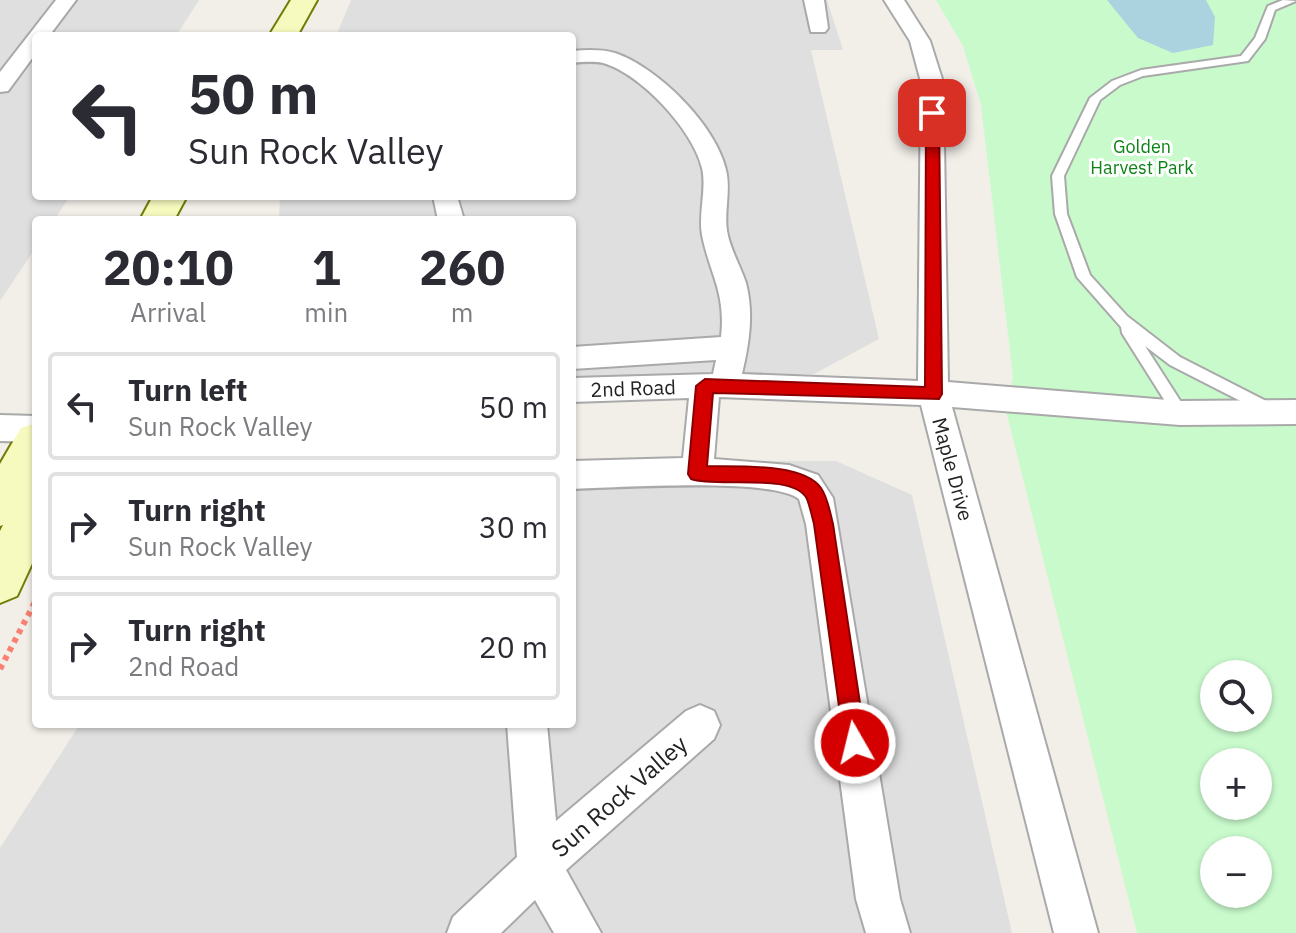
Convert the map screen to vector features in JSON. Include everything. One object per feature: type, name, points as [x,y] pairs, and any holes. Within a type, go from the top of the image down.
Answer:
[{"type":"main road","points":[[259,32],[277,0]]},
{"type":"main road","points":[[285,32],[304,0]]},
{"type":"main road","points":[[0,506],[32,448]]},
{"type":"main road","points":[[0,580],[32,514]]},
{"type":"street","points":[[42,32],[66,0]]},
{"type":"street","points":[[814,0],[818,28]]},
{"type":"street","name":"Maple Drive","points":[[894,0],[920,41],[932,82],[933,394],[1076,933]]},
{"type":"street","points":[[0,86],[32,44]]},
{"type":"street","points":[[576,57],[608,58],[642,78],[670,100],[697,134],[711,159],[717,185],[714,231],[738,308],[734,346],[715,385],[697,474]]},
{"type":"street","points":[[576,358],[694,352],[734,346]]},
{"type":"street","name":"2nd Road","points":[[576,390],[715,385],[1010,397],[1180,413],[1287,413]]},
{"type":"street","points":[[0,428],[32,429]]},
{"type":"street","points":[[576,475],[768,475],[806,485],[815,494],[823,524],[878,899],[888,933]]},
{"type":"street","name":"Sun Rock Valley","points":[[469,933],[700,725]]},
{"type":"street","name":"Sun Rock Valley","points":[[527,728],[539,867],[579,933]]},
{"type":"lane","points":[[1180,413],[1122,320],[1084,277],[1061,214],[1058,176],[1095,98],[1116,83],[1141,73],[1244,59],[1260,39],[1271,8],[1292,0]]},
{"type":"lane","points":[[1122,320],[1175,361],[1287,413]]},
{"type":"path","points":[[0,669],[32,608]]},
{"type":"shaded area","points":[[0,0],[199,0],[179,32],[32,32],[32,200],[67,200],[57,216],[32,216],[32,253],[0,301]]},
{"type":"shaded area","points":[[351,0],[827,0],[843,50],[811,50],[879,339],[814,374],[576,378],[576,216],[279,216],[280,200],[576,200],[576,32],[338,32]]},
{"type":"shaded area","points":[[576,461],[836,461],[912,495],[1012,933],[0,933],[0,848],[77,728],[576,728]]},
{"type":"green space","name":"Golden Harvest Park","points":[[936,0],[1296,0],[1296,933],[1137,933],[1007,415],[1013,377],[981,105],[963,46]]},
{"type":"water","points":[[1107,0],[1206,0],[1215,17],[1213,45],[1173,53],[1138,38]]},
{"type":"route","points":[[855,743],[823,524],[815,494],[799,482],[768,475],[697,474],[705,386],[933,394],[932,113]]}]
